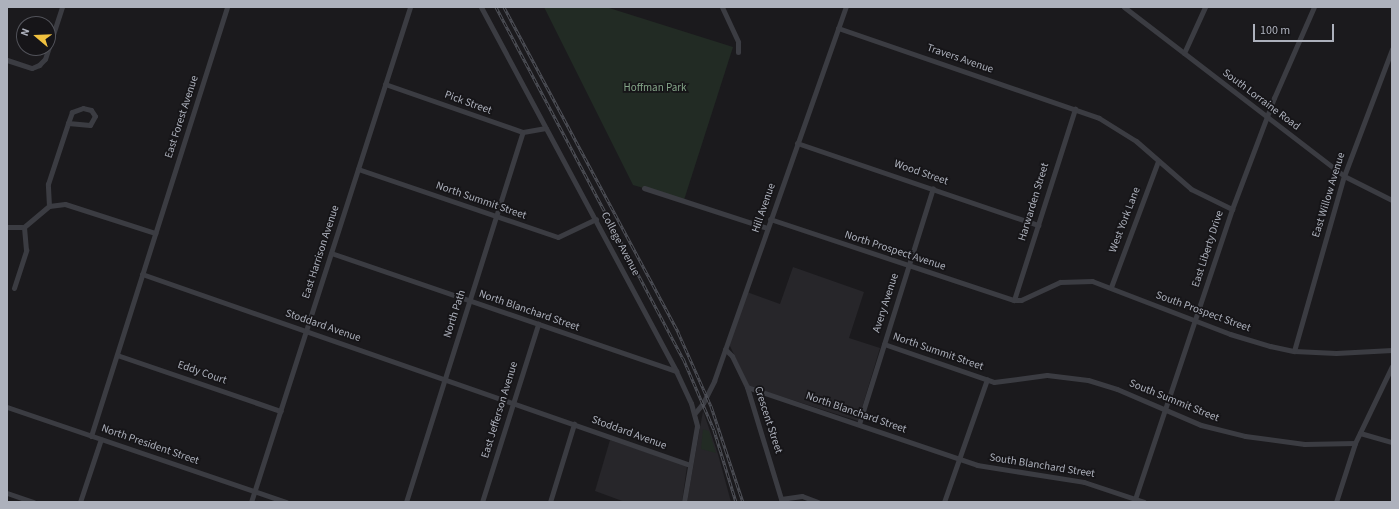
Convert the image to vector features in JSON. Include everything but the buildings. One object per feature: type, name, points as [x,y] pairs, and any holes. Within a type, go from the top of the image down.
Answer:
[{"type":"street","points":[[7,60],[32,68],[39,65],[45,59],[62,7]]},
{"type":"street","name":"East Forest Avenue","points":[[156,233],[227,7]]},
{"type":"street","name":"East Harrison Avenue","points":[[251,502],[410,7]]},
{"type":"street","name":"College Avenue","points":[[481,7],[676,370],[694,413],[697,426],[684,502]]},
{"type":"street","points":[[722,7],[738,42],[738,52]]},
{"type":"street","name":"Hill Avenue","points":[[694,413],[707,396],[725,349],[846,7]]},
{"type":"street","name":"South Lorraine Road","points":[[1124,7],[1344,176],[1392,200]]},
{"type":"street","points":[[1184,53],[1205,7]]},
{"type":"street","name":"East Liberty Drive","points":[[1135,500],[1196,321],[1232,209],[1267,117],[1314,7]]},
{"type":"street","name":"Travers Avenue","points":[[838,28],[1075,109],[1119,129],[1190,189],[1232,209]]},
{"type":"street","name":"East Willow Avenue","points":[[1294,351],[1344,176],[1392,49]]},
{"type":"street","name":"Pick Street","points":[[386,84],[523,132],[546,128]]},
{"type":"street","points":[[49,206],[48,184],[68,123],[72,112],[83,108],[91,110],[95,116],[90,125],[68,123]]},
{"type":"street","name":"Harwarden Street","points":[[1014,300],[1075,109]]},
{"type":"street","name":"North Path","points":[[406,502],[523,132]]},
{"type":"street","name":"Wood Street","points":[[797,143],[933,188],[1038,225]]},
{"type":"street","name":"West York Lane","points":[[1111,287],[1158,161]]},
{"type":"street","name":"North Summit Street","points":[[358,169],[558,237],[596,219]]},
{"type":"street","points":[[644,188],[767,228]]},
{"type":"street","name":"Avery Avenue","points":[[859,424],[933,188]]},
{"type":"street","points":[[7,227],[24,227],[49,206],[74,206],[156,233],[91,436]]},
{"type":"street","name":"North Prospect Avenue","points":[[770,219],[908,267],[1014,300]]},
{"type":"street","points":[[14,288],[26,250],[24,227]]},
{"type":"street","name":"North Blanchard Street","points":[[332,253],[676,370]]},
{"type":"street","name":"Stoddard Avenue","points":[[142,274],[690,465]]},
{"type":"street","name":"South Prospect Street","points":[[1014,300],[1021,300],[1050,285],[1069,280],[1092,281],[1244,339],[1294,351],[1336,353],[1392,350]]},
{"type":"street","name":"East Jefferson Avenue","points":[[482,502],[538,324]]},
{"type":"street","name":"North Summit Street","points":[[884,344],[987,379]]},
{"type":"street","name":"Crescent Street","points":[[725,349],[732,356],[747,388],[782,501]]},
{"type":"street","name":"Eddy Court","points":[[117,355],[281,411]]},
{"type":"street","points":[[1336,502],[1355,443],[1392,366]]},
{"type":"street","name":"South Summit Street","points":[[987,379],[994,382],[1036,376],[1068,376],[1117,389],[1201,424],[1259,439],[1304,444],[1355,443]]},
{"type":"street","points":[[944,502],[987,379]]},
{"type":"street","name":"North Blanchard Street","points":[[747,388],[859,424],[959,459]]},
{"type":"street","name":"North President Street","points":[[7,407],[286,502]]},
{"type":"street","points":[[550,502],[574,424]]},
{"type":"street","points":[[1360,433],[1392,442]]},
{"type":"street","points":[[80,502],[101,439]]},
{"type":"street","name":"South Blanchard Street","points":[[959,459],[977,465],[1084,482],[1144,502]]},
{"type":"street","points":[[7,493],[33,502]]},
{"type":"street","points":[[782,501],[802,496],[818,502]]},
{"type":"shaded area","points":[[793,267],[864,292],[849,338],[880,348],[858,421],[749,386],[729,344],[747,292],[780,304]]},
{"type":"shaded area","points":[[703,411],[718,454],[731,502],[687,502]]},
{"type":"shaded area","points":[[610,440],[687,466],[682,502],[625,502],[595,491]]},
{"type":"green space","name":"Hoffman Park","points":[[544,7],[606,7],[733,47],[684,200],[633,185]]},
{"type":"green space","points":[[703,429],[709,431],[716,453],[701,449]]},
{"type":"railway","points":[[496,7],[683,358],[714,430],[736,502]]},
{"type":"railway","points":[[504,7],[678,332],[711,406],[743,502]]}]
